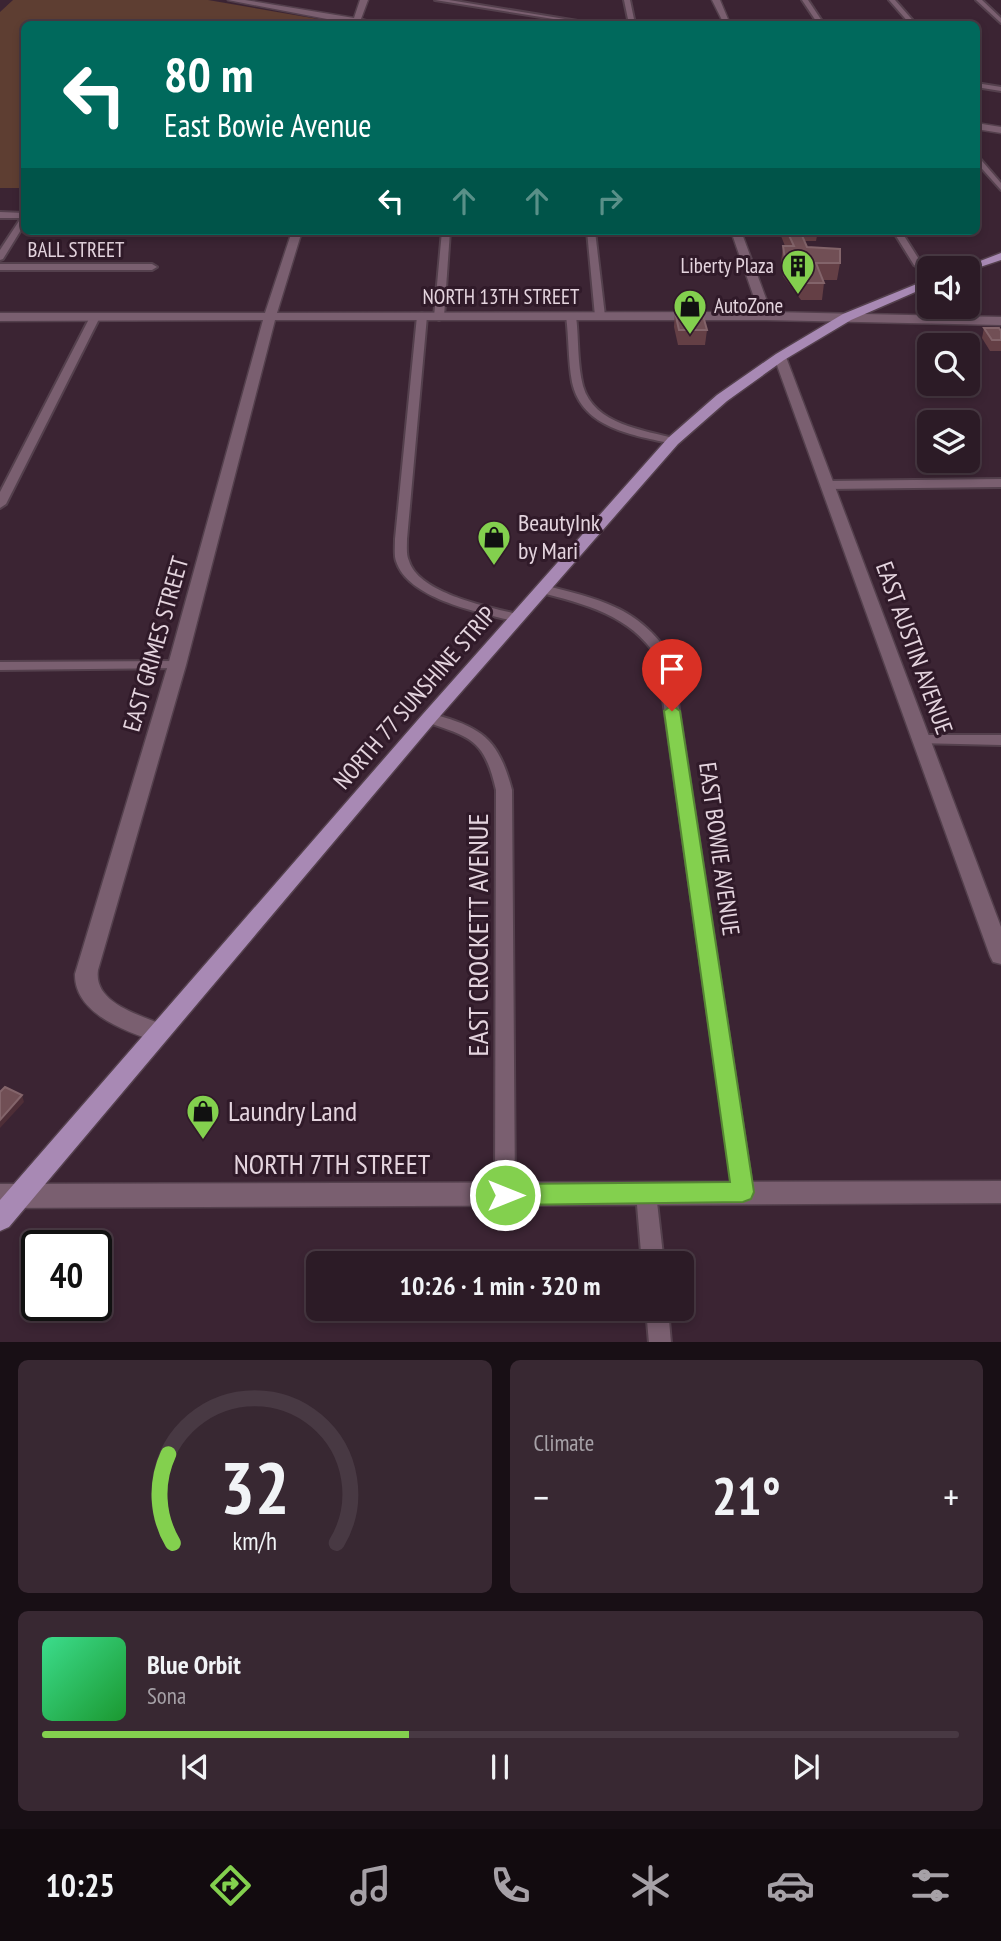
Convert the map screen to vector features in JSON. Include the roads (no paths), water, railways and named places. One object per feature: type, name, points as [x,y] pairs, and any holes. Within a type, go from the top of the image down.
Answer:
[{"type":"main road","points":[[980,263],[1001,256]]},
{"type":"main road","name":"NORTH 77 SUNSHINE STRIP","points":[[0,1219],[10,1196],[158,1033],[673,440],[722,398],[780,357],[847,317],[917,287]]},
{"type":"street","points":[[232,0],[346,21]]},
{"type":"street","points":[[358,21],[364,0]]},
{"type":"street","points":[[438,0],[574,21]]},
{"type":"street","points":[[626,0],[631,21]]},
{"type":"street","points":[[716,0],[726,21]]},
{"type":"street","points":[[805,0],[819,21]]},
{"type":"street","points":[[892,0],[910,21]]},
{"type":"street","points":[[979,0],[1001,21]]},
{"type":"street","points":[[980,86],[1001,89]]},
{"type":"street","points":[[980,127],[1001,130]]},
{"type":"street","points":[[980,161],[1001,188]]},
{"type":"street","points":[[0,215],[21,217]]},
{"type":"street","points":[[0,257],[21,222]]},
{"type":"street","name":"EAST GRIMES STREET","points":[[158,1033],[100,1005],[90,993],[86,979],[92,948],[177,665],[270,317],[296,235]]},
{"type":"street","points":[[439,317],[446,235]]},
{"type":"street","points":[[591,235],[600,316]]},
{"type":"street","points":[[737,235],[766,316]]},
{"type":"street","points":[[900,235],[917,263]]},
{"type":"street","name":"BALL STREET","points":[[0,267],[152,267]]},
{"type":"street","points":[[422,316],[401,539],[403,564],[422,585],[454,602],[517,618]]},
{"type":"street","points":[[571,316],[580,392],[587,405],[614,424],[673,440]]},
{"type":"street","name":"NORTH 13TH STREET","points":[[1,318],[766,316],[1001,321]]},
{"type":"street","points":[[0,504],[95,317]]},
{"type":"street","name":"EAST AUSTIN AVENUE","points":[[780,357],[1001,956]]},
{"type":"street","points":[[829,485],[1001,483]]},
{"type":"street","name":"EAST BOWIE AVENUE","points":[[543,589],[592,601],[621,614],[655,640],[664,657],[743,1192]]},
{"type":"street","points":[[0,666],[177,665]]},
{"type":"street","name":"EAST CROCKETT AVENUE","points":[[429,718],[467,732],[487,743],[497,758],[504,790],[505,1195]]},
{"type":"street","points":[[922,740],[1001,740]]},
{"type":"street","name":"NORTH 7TH STREET","points":[[10,1196],[1001,1192]]},
{"type":"street","points":[[646,1193],[652,1251]]},
{"type":"street","points":[[658,1321],[660,1342]]},
{"type":"place","name":"Liberty Plaza","points":[[798,296]]},
{"type":"place","name":"AutoZone","points":[[690,336]]},
{"type":"place","name":"BeautyInk by Mari","points":[[494,567]]},
{"type":"place","name":"Laundry Land","points":[[203,1141]]}]
